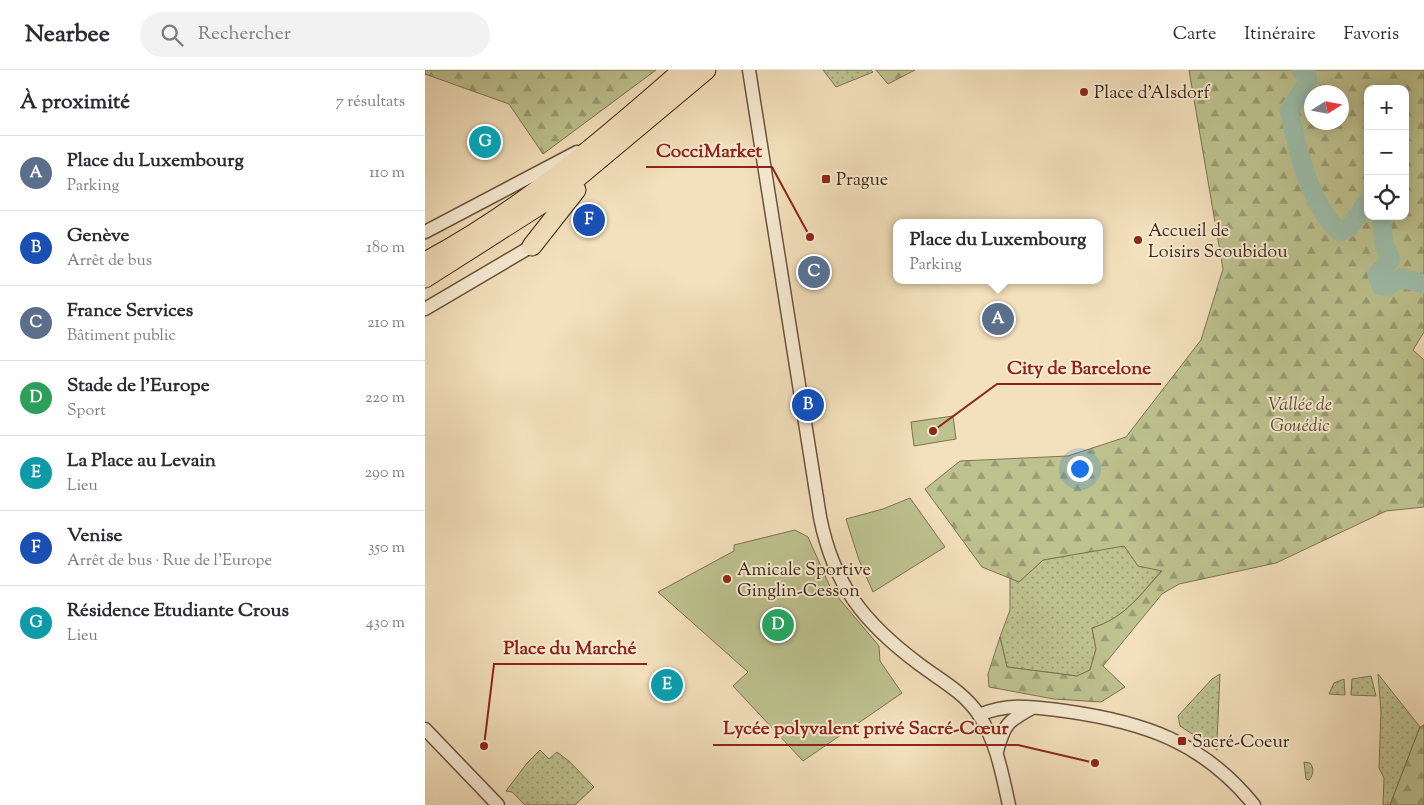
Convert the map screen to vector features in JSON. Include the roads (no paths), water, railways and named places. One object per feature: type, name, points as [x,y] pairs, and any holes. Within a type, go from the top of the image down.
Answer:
[{"type":"highway","points":[[425,262],[515,207],[564,172],[612,133],[683,70]]},
{"type":"highway","points":[[425,278],[560,192],[608,154],[706,70]]},
{"type":"highway","points":[[532,246],[558,210],[608,154]]},
{"type":"street","points":[[749,70],[821,517],[831,562],[845,588],[863,613],[887,640],[949,684],[967,700],[979,715],[997,751],[1009,805]]},
{"type":"street","points":[[425,232],[612,133]]},
{"type":"street","points":[[425,309],[532,246]]},
{"type":"street","points":[[979,715],[1000,707],[1034,706],[1120,720],[1168,736],[1201,754],[1221,770],[1255,805]]},
{"type":"street","points":[[997,751],[1003,728],[1014,717],[1034,706]]},
{"type":"street","points":[[425,729],[498,805]]},
{"type":"waterway","points":[[1301,70],[1308,77],[1307,83],[1289,110],[1296,142],[1313,192],[1330,221],[1340,232],[1349,228],[1364,206]]},
{"type":"waterway","points":[[1381,220],[1384,244],[1391,259],[1377,274],[1381,286],[1388,286],[1401,278],[1424,284]]},
{"type":"place","name":"Place d'Alsdorf","points":[[1084,92]]},
{"type":"place","name":"Résidence Etudiante Crous","points":[[485,142]]},
{"type":"place","name":"Prague","points":[[826,179]]},
{"type":"place","name":"Venise","points":[[589,220]]},
{"type":"place","name":"CocciMarket","points":[[810,237]]},
{"type":"place","name":"Accueil de Loisirs Scoubidou","points":[[1138,240]]},
{"type":"place","name":"France Services","points":[[814,272]]},
{"type":"place","name":"Place du Luxembourg","points":[[998,319]]},
{"type":"place","name":"Genève","points":[[808,405]]},
{"type":"place","name":"City de Barcelone","points":[[933,431]]},
{"type":"place","name":"Amicale Sportive Ginglin-Cesson","points":[[727,579]]},
{"type":"place","name":"Stade de l'Europe","points":[[778,625]]},
{"type":"place","name":"La Place au Levain","points":[[667,685]]},
{"type":"place","name":"Sacré-Coeur","points":[[1182,741]]},
{"type":"place","name":"Place du Marché","points":[[484,746]]},
{"type":"place","name":"Lycée polyvalent privé Sacré-Cœur","points":[[1095,763]]},
{"type":"park label","name":"Vallée de Gouédic","points":[[1300,414]]}]
